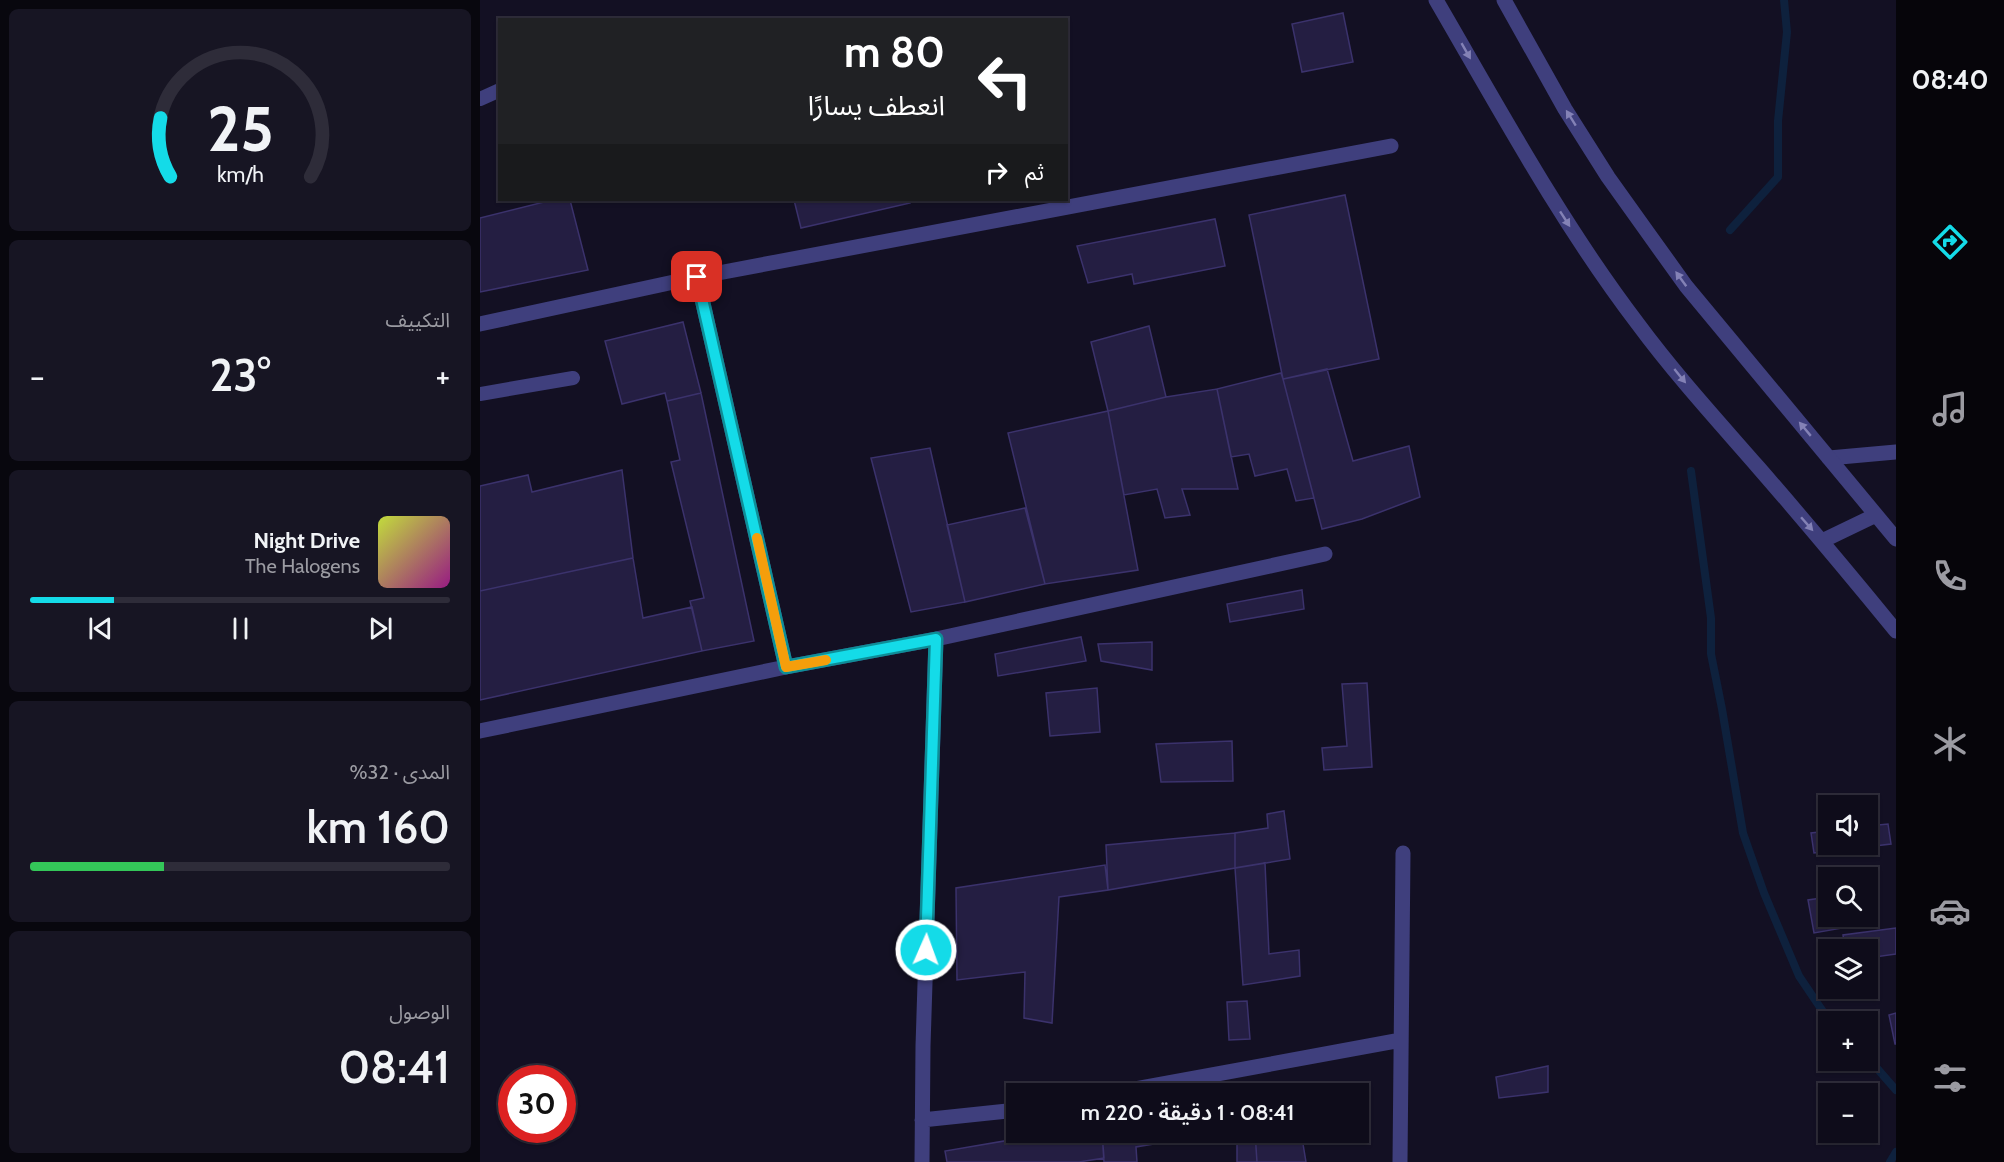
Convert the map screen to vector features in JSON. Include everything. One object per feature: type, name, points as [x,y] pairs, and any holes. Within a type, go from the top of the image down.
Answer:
[{"type":"street","points":[[1436,0],[1554,203],[1596,267],[1639,326],[1896,630]]},
{"type":"street","points":[[1504,0],[1565,109],[1608,177],[1686,286],[1896,539]]},
{"type":"street","points":[[480,324],[697,277],[1391,146]]},
{"type":"street","points":[[697,277],[786,667]]},
{"type":"street","points":[[1829,458],[1896,453]]},
{"type":"street","points":[[1822,541],[1876,515]]},
{"type":"street","points":[[480,731],[786,667],[936,639],[1325,555]]},
{"type":"street","points":[[922,1162],[936,639]]},
{"type":"street","points":[[1400,1162],[1402,854]]},
{"type":"street","points":[[1168,1083],[1401,1040]]},
{"type":"street","points":[[922,1120],[1006,1111]]},
{"type":"lane","points":[[480,99],[498,91]]},
{"type":"lane","points":[[480,394],[573,378]]},
{"type":"building","points":[[1343,13],[1353,62],[1302,72],[1292,24]]},
{"type":"building","points":[[1345,195],[1379,359],[1283,379],[1249,215]]},
{"type":"building","points":[[548,201],[570,201],[588,270],[480,292],[480,218]]},
{"type":"building","points":[[794,201],[909,201],[910,203],[801,228]]},
{"type":"building","points":[[1215,219],[1225,266],[1134,284],[1132,274],[1088,283],[1077,246]]},
{"type":"building","points":[[683,322],[701,393],[667,401],[665,393],[622,404],[605,341]]},
{"type":"building","points":[[1149,326],[1166,397],[1108,411],[1091,342]]},
{"type":"building","points":[[1327,369],[1353,461],[1409,446],[1420,497],[1362,519],[1322,529],[1283,379]]},
{"type":"building","points":[[1281,373],[1314,498],[1296,501],[1287,469],[1255,476],[1249,454],[1231,457],[1217,389]]},
{"type":"building","points":[[1217,389],[1238,489],[1182,489],[1190,515],[1165,518],[1157,489],[1124,495],[1108,411],[1166,397]]},
{"type":"building","points":[[701,393],[754,641],[702,651],[690,601],[704,598],[671,462],[680,460],[667,401]]},
{"type":"building","points":[[1108,411],[1138,570],[1045,584],[1008,433]]},
{"type":"building","points":[[930,448],[965,602],[911,612],[871,458]]},
{"type":"building","points":[[622,470],[633,558],[480,591],[480,486],[528,475],[532,492]]},
{"type":"building","points":[[1025,508],[1045,584],[965,602],[947,525]]},
{"type":"building","points":[[633,558],[643,618],[692,607],[702,651],[480,700],[480,591]]},
{"type":"building","points":[[1302,590],[1304,609],[1230,622],[1227,604]]},
{"type":"building","points":[[1081,637],[1086,661],[998,676],[995,654]]},
{"type":"building","points":[[1152,642],[1152,670],[1101,661],[1098,644]]},
{"type":"building","points":[[1367,683],[1372,767],[1324,770],[1322,748],[1347,746],[1342,684]]},
{"type":"building","points":[[1097,688],[1100,732],[1050,736],[1046,693]]},
{"type":"building","points":[[1232,741],[1233,781],[1161,782],[1156,744]]},
{"type":"building","points":[[1284,811],[1290,859],[1235,868],[1235,833],[1268,828],[1267,814]]},
{"type":"building","points":[[1888,824],[1891,844],[1878,846],[1878,825]]},
{"type":"building","points":[[1818,832],[1818,853],[1814,853],[1811,833]]},
{"type":"building","points":[[1235,833],[1235,868],[1108,890],[1106,845]]},
{"type":"building","points":[[1265,863],[1269,954],[1299,950],[1300,976],[1243,985],[1235,868]]},
{"type":"building","points":[[1105,865],[1108,890],[1059,897],[1052,1023],[1024,1018],[1025,972],[957,980],[956,888]]},
{"type":"building","points":[[1818,898],[1818,927],[1848,927],[1814,933],[1808,900]]},
{"type":"building","points":[[1896,928],[1896,954],[1878,957],[1878,939],[1844,939],[1843,935]]},
{"type":"building","points":[[1247,1001],[1250,1039],[1229,1040],[1227,1002]]},
{"type":"building","points":[[1896,1013],[1896,1044],[1895,1044],[1889,1015]]},
{"type":"building","points":[[1548,1066],[1548,1092],[1499,1098],[1496,1077]]},
{"type":"building","points":[[1006,1141],[1006,1143],[1103,1143],[1104,1158],[1079,1162],[947,1162],[945,1151]]},
{"type":"building","points":[[1103,1143],[1160,1143],[1136,1147],[1137,1162],[1104,1162]]},
{"type":"building","points":[[1237,1143],[1256,1143],[1257,1162],[1237,1162]]},
{"type":"building","points":[[1256,1143],[1303,1143],[1306,1162],[1257,1162]]},
{"type":"waterway","points":[[1730,230],[1778,177],[1778,121],[1787,32],[1784,0]]},
{"type":"waterway","points":[[1691,471],[1711,618],[1711,654],[1743,833],[1764,893],[1799,976],[1823,1011]]},
{"type":"waterway","points":[[1878,1069],[1896,1090]]},
{"type":"waterway","points":[[1890,1162],[1896,1152]]},
{"type":"slow traffic","points":[[757,538],[786,667],[826,660]]},
{"type":"route","points":[[697,277],[786,667],[936,639],[926,950]]}]
